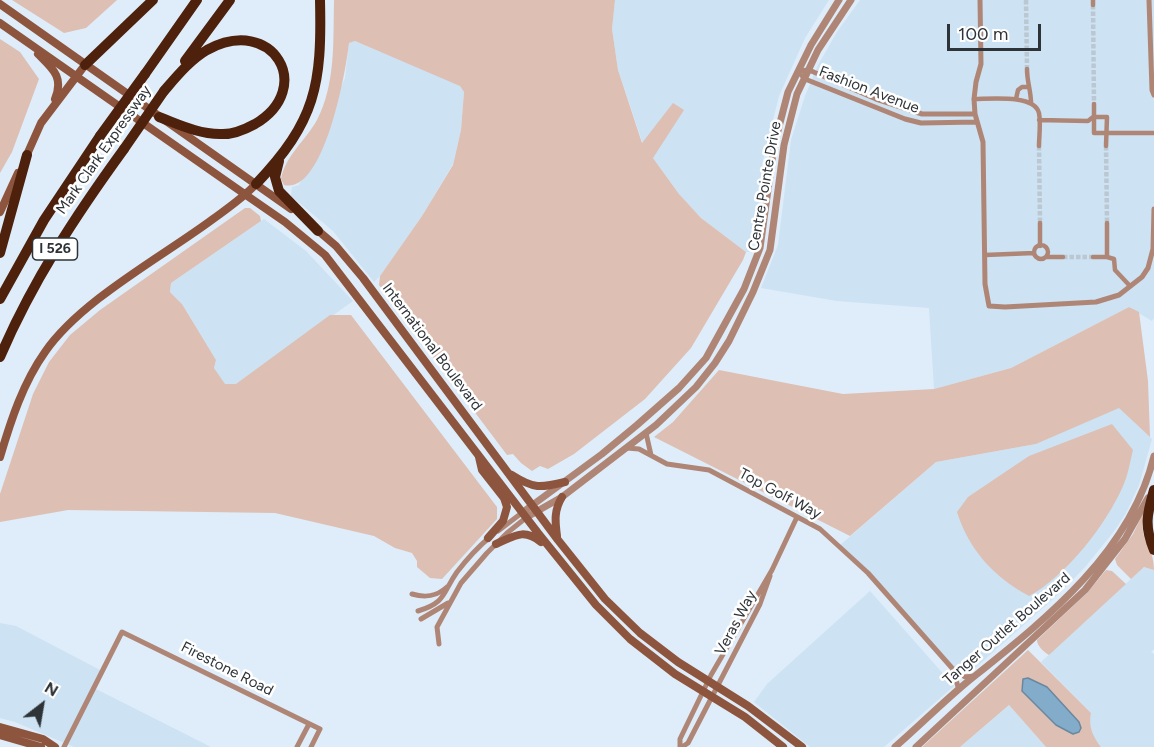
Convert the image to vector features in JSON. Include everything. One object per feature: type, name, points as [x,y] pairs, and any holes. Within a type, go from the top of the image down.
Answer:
[{"type":"highway","points":[[85,65],[153,0]]},
{"type":"highway","name":"Mark Clark Expressway","points":[[0,299],[44,220],[100,136],[197,0]]},
{"type":"highway","name":"Mark Clark Expressway","points":[[0,357],[24,307],[83,205],[230,0]]},
{"type":"highway","points":[[256,184],[279,160],[306,117],[315,89],[320,59],[321,0]]},
{"type":"highway","points":[[159,117],[203,133],[221,135],[243,130],[264,117],[277,103],[283,88],[284,74],[279,60],[269,49],[249,40],[232,41],[197,57],[164,91]]},
{"type":"highway","points":[[0,253],[27,154]]},
{"type":"highway","points":[[279,160],[275,177],[279,191],[318,231]]},
{"type":"highway","points":[[1154,488],[1146,522],[1147,534],[1154,550]]},
{"type":"main road","name":"International Boulevard","points":[[0,4],[256,184],[318,231],[343,254],[419,352],[558,540],[605,598],[640,633],[678,662],[748,706],[802,747]]},
{"type":"main road","name":"International Boulevard","points":[[0,24],[285,222],[325,255],[596,605],[630,639],[675,674],[745,717],[783,747]]},
{"type":"main road","points":[[24,40],[56,74],[60,83],[52,106]]},
{"type":"main road","points":[[0,212],[41,123],[85,65]]},
{"type":"main road","points":[[0,457],[26,383],[45,351],[66,327],[94,303],[246,195],[256,184]]},
{"type":"main road","points":[[477,453],[482,470],[504,498],[507,507],[503,521],[488,538]]},
{"type":"main road","points":[[509,472],[535,487],[565,482]]},
{"type":"main road","points":[[558,540],[555,517],[556,508],[562,497]]},
{"type":"main road","points":[[496,544],[524,533],[535,537],[552,551]]},
{"type":"main road","points":[[0,727],[43,739],[55,747]]},
{"type":"main road","points":[[0,735],[41,747]]},
{"type":"street","name":"Centre Pointe Drive","points":[[525,515],[533,505],[602,454],[667,399],[706,358],[744,289],[760,248],[774,146],[788,92],[811,45],[839,0]]},
{"type":"street","name":"Centre Pointe Drive","points":[[525,515],[538,512],[562,497],[660,422],[709,371],[729,341],[770,250],[789,119],[809,70],[832,27],[851,0]]},
{"type":"street","points":[[980,0],[981,64],[974,99],[975,114],[983,142],[986,284],[989,306],[1096,302],[1119,295],[1142,276],[1152,259],[1154,209]]},
{"type":"street","points":[[1149,0],[1154,95]]},
{"type":"street","points":[[1027,69],[1027,87],[1031,93],[1031,103]]},
{"type":"street","name":"Fashion Avenue","points":[[798,71],[809,70],[876,99],[922,114],[975,114]]},
{"type":"street","name":"Fashion Avenue","points":[[798,71],[805,79],[905,119],[921,123],[977,122]]},
{"type":"street","points":[[1016,99],[1018,90],[1027,87]]},
{"type":"street","points":[[974,99],[1016,99],[1031,103],[1039,113],[1040,146]]},
{"type":"street","points":[[1094,104],[1094,133],[1154,133]]},
{"type":"street","points":[[1039,120],[1088,121],[1094,117],[1107,117],[1106,146]]},
{"type":"street","points":[[1040,223],[1040,246]]},
{"type":"street","points":[[1107,223],[1107,257]]},
{"type":"street","points":[[1034,253],[1040,246]]},
{"type":"street","points":[[1040,246],[1047,250],[1046,257]]},
{"type":"street","points":[[985,255],[1034,253]]},
{"type":"street","points":[[1034,253],[1037,258],[1063,257]]},
{"type":"street","points":[[1093,257],[1114,259],[1115,270],[1130,286]]},
{"type":"street","points":[[646,433],[651,455]]},
{"type":"street","name":"Top Golf Way","points":[[627,448],[639,449],[667,464],[709,470],[820,529],[868,573],[952,668],[965,677],[975,676]]},
{"type":"street","name":"Tanger Outlet Boulevard","points":[[895,747],[1080,585],[1120,534],[1138,503],[1154,456]]},
{"type":"street","name":"Tanger Outlet Boulevard","points":[[916,747],[1085,590],[1125,539],[1154,488]]},
{"type":"street","points":[[418,611],[440,601],[467,559],[488,538],[525,515]]},
{"type":"street","points":[[439,644],[437,627],[450,601],[471,570],[525,515]]},
{"type":"street","name":"Veras Way","points":[[772,570],[763,598],[688,743],[681,747],[680,739],[709,681],[772,570],[797,517]]},
{"type":"street","points":[[412,594],[422,597],[433,596],[448,586]]},
{"type":"street","points":[[421,619],[450,601]]},
{"type":"street","name":"Firestone Road","points":[[64,747],[122,632],[320,729],[311,747]]},
{"type":"street","name":"Top Golf Way","points":[[952,668],[959,690]]},
{"type":"street","points":[[297,747],[309,724]]},
{"type":"shaded area","points":[[12,0],[117,0],[86,28],[64,33]]},
{"type":"shaded area","points":[[334,0],[615,0],[612,29],[618,70],[642,143],[673,103],[684,110],[653,158],[679,194],[701,218],[746,252],[743,260],[691,348],[645,399],[574,454],[548,469],[540,466],[532,471],[513,454],[507,455],[379,285],[380,276],[422,216],[453,165],[461,130],[464,92],[460,86],[355,41],[349,43],[338,103],[321,152],[311,171],[298,183],[284,185],[281,179],[291,155],[317,120],[328,91],[332,62]]},
{"type":"shaded area","points":[[615,0],[829,0],[805,38],[779,96],[762,164],[757,220],[751,252],[746,252],[701,218],[682,198],[643,144],[618,70],[612,29]]},
{"type":"shaded area","points":[[860,0],[1154,0],[1154,318],[1152,321],[1129,307],[1011,368],[934,389],[929,308],[837,301],[761,288],[778,245],[791,140],[805,96],[818,65],[837,32]]},
{"type":"shaded area","points":[[0,39],[20,52],[39,79],[12,152],[0,173]]},
{"type":"shaded area","points":[[355,41],[460,85],[464,92],[461,130],[453,164],[422,216],[374,282],[333,231],[291,196],[292,187],[299,185],[345,78],[349,43]]},
{"type":"shaded area","points":[[245,208],[250,208],[260,216],[261,221],[171,283],[170,292],[182,304],[216,360],[214,368],[225,384],[236,384],[330,315],[351,315],[497,507],[497,519],[442,579],[430,578],[417,567],[417,561],[412,553],[395,548],[374,536],[275,513],[68,510],[0,522],[0,494],[33,394],[49,362],[70,335],[100,310]]},
{"type":"shaded area","points":[[264,219],[306,251],[353,301],[236,385],[224,384],[214,368],[216,360],[182,304],[170,292],[171,283]]},
{"type":"shaded area","points":[[1129,307],[1139,312],[1148,381],[1150,437],[1119,408],[1036,444],[936,462],[850,536],[654,437],[673,422],[719,370],[843,394],[934,389],[1011,368]]},
{"type":"shaded area","points":[[1119,407],[1152,439],[1139,485],[1126,513],[1086,566],[1061,592],[965,677],[952,668],[868,573],[839,546],[936,462],[1036,444]]},
{"type":"shaded area","points":[[1112,424],[1133,450],[1128,473],[1116,501],[1096,533],[1071,563],[1029,596],[1005,580],[984,561],[968,538],[957,512],[968,497],[1029,456]]},
{"type":"shaded area","points":[[1144,511],[1143,532],[1153,558],[1154,570],[1144,567],[1131,579],[1117,565],[1115,559],[1133,534]]},
{"type":"shaded area","points":[[1144,567],[1154,570],[1154,649],[1151,652],[1154,654],[1154,747],[1101,747],[1094,738],[1089,722],[1091,713],[1041,662]]},
{"type":"shaded area","points":[[1106,570],[1112,571],[1126,584],[1049,655],[1047,654],[1039,647],[1037,640],[1087,593]]},
{"type":"shaded area","points":[[870,591],[954,686],[884,747],[810,747],[754,702],[767,684]]},
{"type":"shaded area","points":[[0,623],[16,626],[102,671],[94,688],[211,747],[74,747],[0,718]]},
{"type":"shaded area","points":[[1028,650],[1091,713],[1092,731],[1101,747],[1046,747],[1009,705],[960,747],[922,747]]},
{"type":"shaded area","points":[[1009,705],[1046,747],[960,747]]},
{"type":"water","points":[[1028,678],[1047,687],[1079,722],[1081,728],[1079,732],[1073,734],[1056,725],[1022,691],[1023,679]]},
{"type":"tunnel","points":[[1026,0],[1027,69]]},
{"type":"tunnel","points":[[1093,5],[1094,104]]},
{"type":"tunnel","points":[[1039,146],[1040,223]]},
{"type":"tunnel","points":[[1106,146],[1107,223]]},
{"type":"tunnel","points":[[1063,257],[1093,257]]}]
